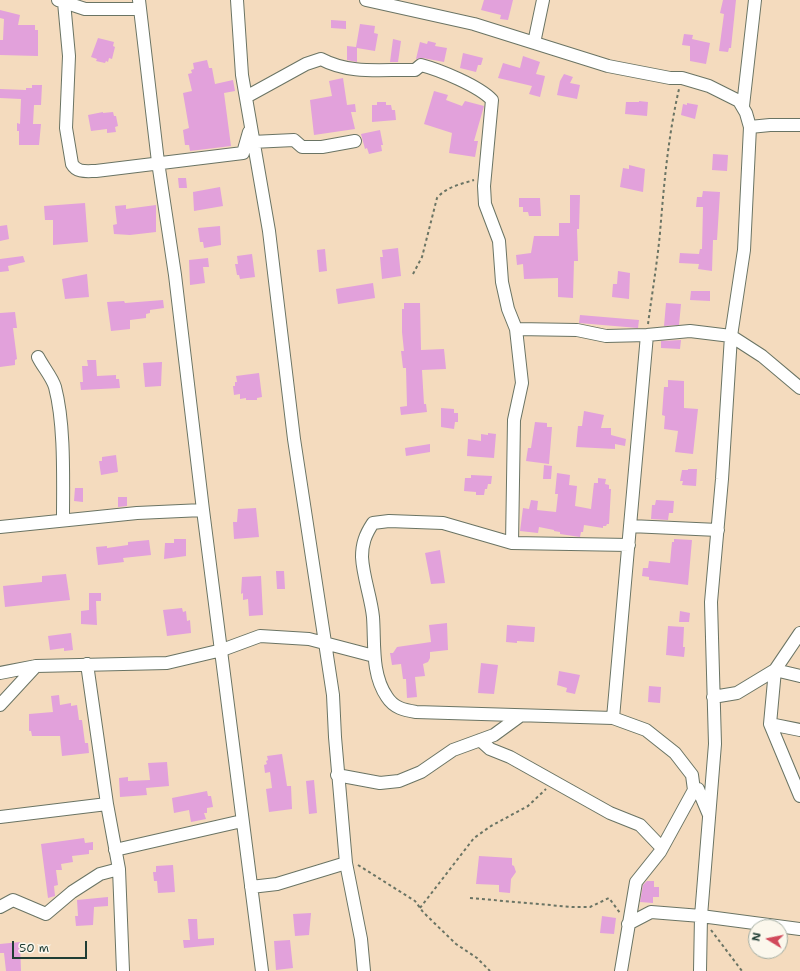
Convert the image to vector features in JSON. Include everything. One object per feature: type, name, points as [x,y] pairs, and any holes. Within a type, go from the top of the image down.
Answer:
[{"type":"street","points":[[237,0],[239,49],[252,142],[269,231],[294,439],[333,695],[346,863],[361,939],[364,971]]},
{"type":"street","points":[[366,0],[474,24],[608,66],[670,78],[682,78],[720,90],[735,98],[743,106]]},
{"type":"street","points":[[534,43],[543,0]]},
{"type":"street","points":[[700,971],[701,916],[715,744],[711,602],[718,530],[731,336],[744,250],[750,127],[743,106],[755,0]]},
{"type":"street","points":[[250,128],[243,153],[158,162],[96,171],[83,171],[74,167],[66,128],[69,56],[61,1],[85,9],[139,5],[158,162],[175,275],[203,510],[262,971]]},
{"type":"street","points":[[246,97],[306,64],[321,60],[335,67],[355,70],[415,70],[421,65],[480,90],[492,100],[483,190],[485,204],[499,241],[502,282],[508,309],[516,329],[522,383],[514,420],[512,543]]},
{"type":"street","points":[[750,127],[800,125]]},
{"type":"street","points":[[252,142],[294,140],[302,147],[322,147],[355,141]]},
{"type":"street","points":[[516,329],[577,330],[606,336],[647,335],[690,331],[731,336],[762,356],[800,388]]},
{"type":"street","points":[[613,718],[647,335]]},
{"type":"street","points":[[38,357],[55,385],[59,412],[63,466],[63,520]]},
{"type":"street","points":[[0,526],[136,513],[203,510]]},
{"type":"street","points":[[622,971],[628,924],[636,882],[662,848],[694,790],[692,775],[675,753],[646,730],[613,718],[416,712],[402,709],[393,705],[386,696],[380,681],[374,656],[373,617],[362,558],[364,536],[373,523],[389,521],[443,523],[512,543],[629,545]]},
{"type":"street","points":[[630,526],[718,530]]},
{"type":"street","points":[[713,697],[736,693],[775,670],[800,633]]},
{"type":"street","points":[[0,673],[36,666],[167,663],[222,650],[260,636],[293,638],[326,644],[374,656]]},
{"type":"street","points":[[87,664],[107,804],[119,869],[123,971]]},
{"type":"street","points":[[0,705],[36,666]]},
{"type":"street","points":[[775,670],[800,676]]},
{"type":"street","points":[[775,670],[770,724],[800,796]]},
{"type":"street","points":[[338,775],[380,783],[399,781],[421,772],[454,750],[494,735],[520,716]]},
{"type":"street","points":[[770,724],[800,730]]},
{"type":"street","points":[[480,740],[490,749],[554,781],[610,813],[640,825],[662,848]]},
{"type":"street","points":[[694,790],[698,789],[710,818]]},
{"type":"street","points":[[0,817],[107,804]]},
{"type":"street","points":[[115,850],[242,821]]},
{"type":"street","points":[[251,887],[277,884],[346,863]]},
{"type":"street","points":[[0,907],[13,900],[46,914],[100,874],[119,869]]},
{"type":"street","points":[[628,924],[652,912],[701,916],[800,929]]},
{"type":"path","points":[[647,335],[660,234],[666,162],[671,126],[682,78]]},
{"type":"path","points":[[414,274],[422,256],[437,198],[442,192],[449,188],[485,178]]},
{"type":"path","points":[[420,908],[474,838],[491,826],[528,806],[554,781]]},
{"type":"path","points":[[346,863],[367,870],[415,901],[420,908],[456,944],[477,958],[490,971]]},
{"type":"path","points":[[470,898],[572,908],[590,907],[609,898],[628,924]]},
{"type":"path","points":[[701,916],[742,971]]},
{"type":"building","points":[[484,0],[513,0],[508,20],[500,19],[501,15],[481,10]]},
{"type":"building","points":[[723,0],[736,0],[731,48],[729,48],[728,52],[719,51],[724,14],[720,13]]},
{"type":"building","points":[[0,10],[20,15],[18,25],[35,25],[35,30],[38,30],[38,56],[0,55],[0,40],[3,40],[4,19],[0,18]]},
{"type":"building","points":[[331,20],[346,21],[346,29],[331,28]]},
{"type":"building","points":[[360,24],[375,26],[374,33],[378,34],[375,51],[357,48],[357,62],[347,60],[347,46],[356,47]]},
{"type":"building","points":[[684,34],[693,35],[692,39],[710,43],[706,64],[690,61],[690,46],[682,45]]},
{"type":"building","points":[[98,38],[114,42],[113,46],[115,47],[112,59],[109,58],[108,62],[106,61],[105,63],[96,61],[97,59],[91,57]]},
{"type":"building","points":[[393,39],[401,41],[398,62],[390,62]]},
{"type":"building","points":[[428,41],[436,43],[435,46],[447,48],[444,62],[423,58],[416,59],[420,42],[427,44]]},
{"type":"building","points":[[463,53],[483,58],[481,65],[478,65],[476,72],[460,68]]},
{"type":"building","points":[[523,56],[540,62],[536,74],[545,76],[540,97],[529,94],[532,86],[498,78],[503,63],[520,68]]},
{"type":"building","points":[[207,60],[209,68],[212,68],[215,84],[233,80],[235,91],[224,93],[231,146],[190,151],[189,145],[185,145],[183,130],[189,128],[183,93],[192,91],[188,74],[192,73],[191,70],[194,69],[193,63]]},
{"type":"building","points":[[564,74],[573,77],[570,83],[580,85],[577,99],[557,95],[560,81]]},
{"type":"building","points":[[343,78],[347,105],[355,104],[356,112],[351,112],[355,129],[314,135],[310,100],[332,96],[329,81]]},
{"type":"building","points":[[32,85],[42,85],[41,105],[34,105],[33,124],[41,124],[39,145],[19,145],[19,131],[17,131],[17,123],[20,124],[21,99],[0,98],[0,89],[26,90],[26,88],[32,88]]},
{"type":"building","points":[[434,91],[448,95],[446,100],[462,106],[465,101],[484,106],[474,141],[478,141],[475,157],[449,153],[452,133],[424,124]]},
{"type":"building","points":[[377,102],[386,102],[386,105],[391,105],[392,110],[395,110],[396,120],[372,122],[372,105],[377,105]]},
{"type":"building","points":[[626,102],[648,102],[647,116],[625,114]]},
{"type":"building","points":[[687,103],[698,105],[695,119],[681,115],[683,104],[687,105]]},
{"type":"building","points":[[113,112],[114,116],[116,116],[118,126],[115,127],[116,132],[107,133],[107,129],[91,131],[88,115]]},
{"type":"building","points":[[380,130],[383,145],[381,145],[382,151],[369,154],[367,148],[365,149],[361,134]]},
{"type":"building","points":[[713,154],[728,155],[727,171],[712,170]]},
{"type":"building","points":[[629,165],[645,169],[643,192],[620,187],[623,168],[629,169]]},
{"type":"building","points":[[178,178],[186,178],[187,188],[179,188]]},
{"type":"building","points":[[220,187],[223,206],[194,211],[193,192]]},
{"type":"building","points":[[703,191],[720,192],[717,240],[713,240],[712,271],[698,269],[699,264],[679,263],[680,253],[699,254],[700,249],[702,249],[703,207],[696,207],[697,197],[702,197]]},
{"type":"building","points":[[570,195],[580,195],[579,229],[577,229],[578,261],[574,261],[573,298],[558,297],[558,278],[524,279],[523,264],[517,265],[516,255],[531,253],[534,236],[559,236],[559,223],[570,223]]},
{"type":"building","points":[[519,198],[540,198],[541,216],[529,216],[528,212],[523,212],[523,207],[519,207]]},
{"type":"building","points":[[85,203],[88,242],[53,245],[53,220],[45,220],[44,206]]},
{"type":"building","points":[[126,205],[126,209],[156,205],[156,232],[130,235],[114,234],[113,225],[117,224],[115,206]]},
{"type":"building","points":[[7,225],[9,239],[0,241],[0,226]]},
{"type":"building","points":[[220,226],[221,245],[204,248],[203,242],[200,242],[198,228]]},
{"type":"building","points":[[398,248],[401,276],[382,279],[380,257],[383,257],[382,250]]},
{"type":"building","points":[[325,249],[327,271],[319,272],[317,250]]},
{"type":"building","points":[[252,254],[255,277],[240,279],[239,275],[237,275],[235,264],[238,264],[237,256]]},
{"type":"building","points":[[23,256],[25,262],[8,266],[9,271],[0,272],[0,259]]},
{"type":"building","points":[[208,258],[209,267],[203,267],[205,283],[190,285],[189,260]]},
{"type":"building","points":[[618,271],[630,273],[629,299],[612,297],[613,284],[617,284]]},
{"type":"building","points":[[87,274],[89,297],[65,299],[62,279]]},
{"type":"building","points":[[373,283],[375,298],[338,304],[336,289]]},
{"type":"building","points":[[691,291],[710,291],[710,301],[690,300]]},
{"type":"building","points":[[163,300],[164,308],[150,310],[150,313],[146,314],[146,318],[130,320],[130,329],[111,331],[107,302],[124,301],[125,303]]},
{"type":"building","points":[[404,303],[420,303],[421,350],[444,349],[446,369],[422,370],[424,404],[426,404],[427,412],[401,415],[400,407],[407,406],[406,368],[403,368],[401,351],[404,351],[402,309],[404,309]]},
{"type":"building","points":[[666,303],[681,304],[679,325],[664,326]]},
{"type":"building","points":[[15,312],[17,328],[13,328],[17,359],[15,360],[15,365],[0,367],[0,313]]},
{"type":"building","points":[[580,315],[639,320],[638,328],[579,323]]},
{"type":"building","points":[[681,340],[680,349],[661,348],[661,341]]},
{"type":"building","points":[[87,360],[96,360],[97,376],[116,375],[116,379],[119,379],[120,388],[81,390],[80,382],[83,382],[82,366],[88,366]]},
{"type":"building","points":[[162,362],[161,386],[145,387],[143,363]]},
{"type":"building","points":[[259,373],[262,397],[257,398],[257,400],[246,400],[246,398],[240,399],[240,394],[234,395],[233,386],[235,386],[235,382],[237,382],[236,376]]},
{"type":"building","points":[[668,380],[684,381],[684,408],[698,409],[693,454],[675,452],[678,431],[664,429],[665,416],[662,415],[664,387],[668,387]]},
{"type":"building","points":[[441,408],[454,409],[454,413],[458,413],[458,422],[455,422],[454,429],[441,427]]},
{"type":"building","points":[[584,411],[604,415],[601,428],[611,428],[611,435],[626,439],[625,446],[615,444],[615,449],[576,447],[578,426],[582,426]]},
{"type":"building","points":[[535,422],[547,423],[547,427],[552,427],[549,464],[526,461],[528,448],[531,448]]},
{"type":"building","points":[[488,433],[496,434],[494,458],[467,456],[468,439],[481,441],[481,434],[488,435]]},
{"type":"building","points":[[430,444],[430,452],[406,456],[405,448]]},
{"type":"building","points":[[116,455],[118,472],[101,475],[99,461],[102,461],[102,457]]},
{"type":"building","points":[[544,465],[552,466],[551,479],[543,479]]},
{"type":"building","points":[[697,469],[696,486],[682,485],[683,481],[680,481],[682,470]]},
{"type":"building","points":[[557,473],[570,475],[569,485],[577,486],[575,506],[591,509],[594,483],[598,483],[598,478],[606,479],[605,484],[609,485],[609,489],[611,489],[609,524],[603,526],[603,528],[584,525],[583,532],[581,532],[580,537],[560,534],[560,532],[554,530],[539,527],[538,533],[520,531],[523,508],[529,509],[531,500],[538,501],[537,510],[556,512],[558,494],[555,494]]},
{"type":"building","points":[[471,475],[492,476],[491,484],[488,484],[484,495],[476,495],[476,492],[464,491],[465,478],[471,478]]},
{"type":"building","points":[[75,488],[83,488],[83,502],[74,501]]},
{"type":"building","points":[[118,497],[127,497],[127,506],[118,507]]},
{"type":"building","points":[[656,500],[674,501],[673,513],[669,513],[668,520],[651,519],[652,505],[655,505]]},
{"type":"building","points":[[256,508],[259,537],[234,539],[233,522],[237,522],[238,509]]},
{"type":"building","points":[[174,539],[186,539],[186,556],[164,559],[165,543],[174,543]]},
{"type":"building","points":[[674,539],[692,540],[688,585],[649,580],[649,577],[642,576],[643,568],[648,568],[649,561],[670,563],[672,542],[674,542]]},
{"type":"building","points":[[149,540],[151,555],[123,558],[124,562],[98,565],[96,547],[107,546],[107,548],[128,545],[128,542]]},
{"type":"building","points":[[440,550],[445,583],[431,584],[425,553]]},
{"type":"building","points":[[276,571],[284,571],[285,589],[277,589]]},
{"type":"building","points":[[66,574],[70,600],[5,607],[3,586],[42,582],[42,576]]},
{"type":"building","points":[[261,576],[263,615],[249,616],[248,599],[243,600],[243,593],[241,594],[242,577]]},
{"type":"building","points":[[89,593],[101,593],[101,601],[96,601],[97,625],[81,624],[81,611],[89,610]]},
{"type":"building","points":[[182,608],[183,612],[186,611],[187,621],[190,620],[191,633],[167,636],[163,610]]},
{"type":"building","points":[[680,611],[690,613],[689,622],[679,622]]},
{"type":"building","points":[[447,623],[448,650],[430,652],[428,662],[423,664],[425,676],[415,677],[417,697],[407,698],[406,679],[403,679],[401,664],[392,665],[390,653],[393,653],[397,647],[431,642],[429,625]]},
{"type":"building","points":[[507,625],[535,627],[534,642],[506,642]]},
{"type":"building","points":[[668,626],[684,627],[684,657],[666,655]]},
{"type":"building","points":[[71,633],[73,650],[64,651],[64,648],[50,650],[48,636]]},
{"type":"building","points":[[481,663],[498,665],[494,694],[478,693]]},
{"type":"building","points":[[559,671],[580,675],[575,694],[566,692],[567,688],[557,685]]},
{"type":"building","points":[[649,686],[661,687],[660,703],[648,702]]},
{"type":"building","points":[[59,695],[60,705],[71,703],[71,706],[77,705],[79,720],[82,720],[85,743],[88,743],[89,753],[62,756],[60,736],[32,736],[31,731],[29,731],[29,714],[53,712],[51,696]]},
{"type":"building","points":[[282,754],[287,786],[291,786],[292,809],[269,812],[266,789],[272,788],[270,772],[265,773],[264,765],[267,764],[267,756]]},
{"type":"building","points":[[167,762],[169,786],[146,788],[147,795],[120,797],[119,778],[128,777],[128,781],[150,780],[148,763]]},
{"type":"building","points":[[314,780],[317,813],[309,814],[306,781]]},
{"type":"building","points":[[207,791],[208,796],[211,796],[213,807],[207,808],[207,813],[204,813],[206,819],[191,822],[189,810],[174,813],[172,798]]},
{"type":"building","points":[[84,838],[85,843],[93,842],[93,850],[89,850],[89,854],[72,856],[73,862],[61,864],[62,870],[56,870],[58,885],[54,886],[55,896],[48,898],[41,844]]},
{"type":"building","points":[[479,856],[512,858],[512,865],[514,866],[516,872],[511,879],[510,893],[499,892],[499,885],[476,884]]},
{"type":"building","points":[[173,865],[175,892],[158,893],[157,881],[154,881],[153,872],[156,872],[156,866]]},
{"type":"building","points":[[647,881],[654,881],[654,887],[659,887],[659,897],[653,897],[653,903],[640,902],[643,885]]},
{"type":"building","points":[[108,897],[108,906],[94,907],[93,925],[76,926],[75,916],[78,916],[77,900]]},
{"type":"building","points":[[311,913],[309,935],[295,936],[293,914]]},
{"type":"building","points":[[602,916],[616,918],[614,934],[600,933]]},
{"type":"building","points":[[188,919],[197,919],[198,939],[214,938],[214,945],[184,948],[183,940],[190,940]]},
{"type":"building","points":[[290,940],[293,968],[276,970],[274,941]]},
{"type":"building","points":[[20,942],[21,971],[6,971],[4,953],[0,953],[0,944]]}]
